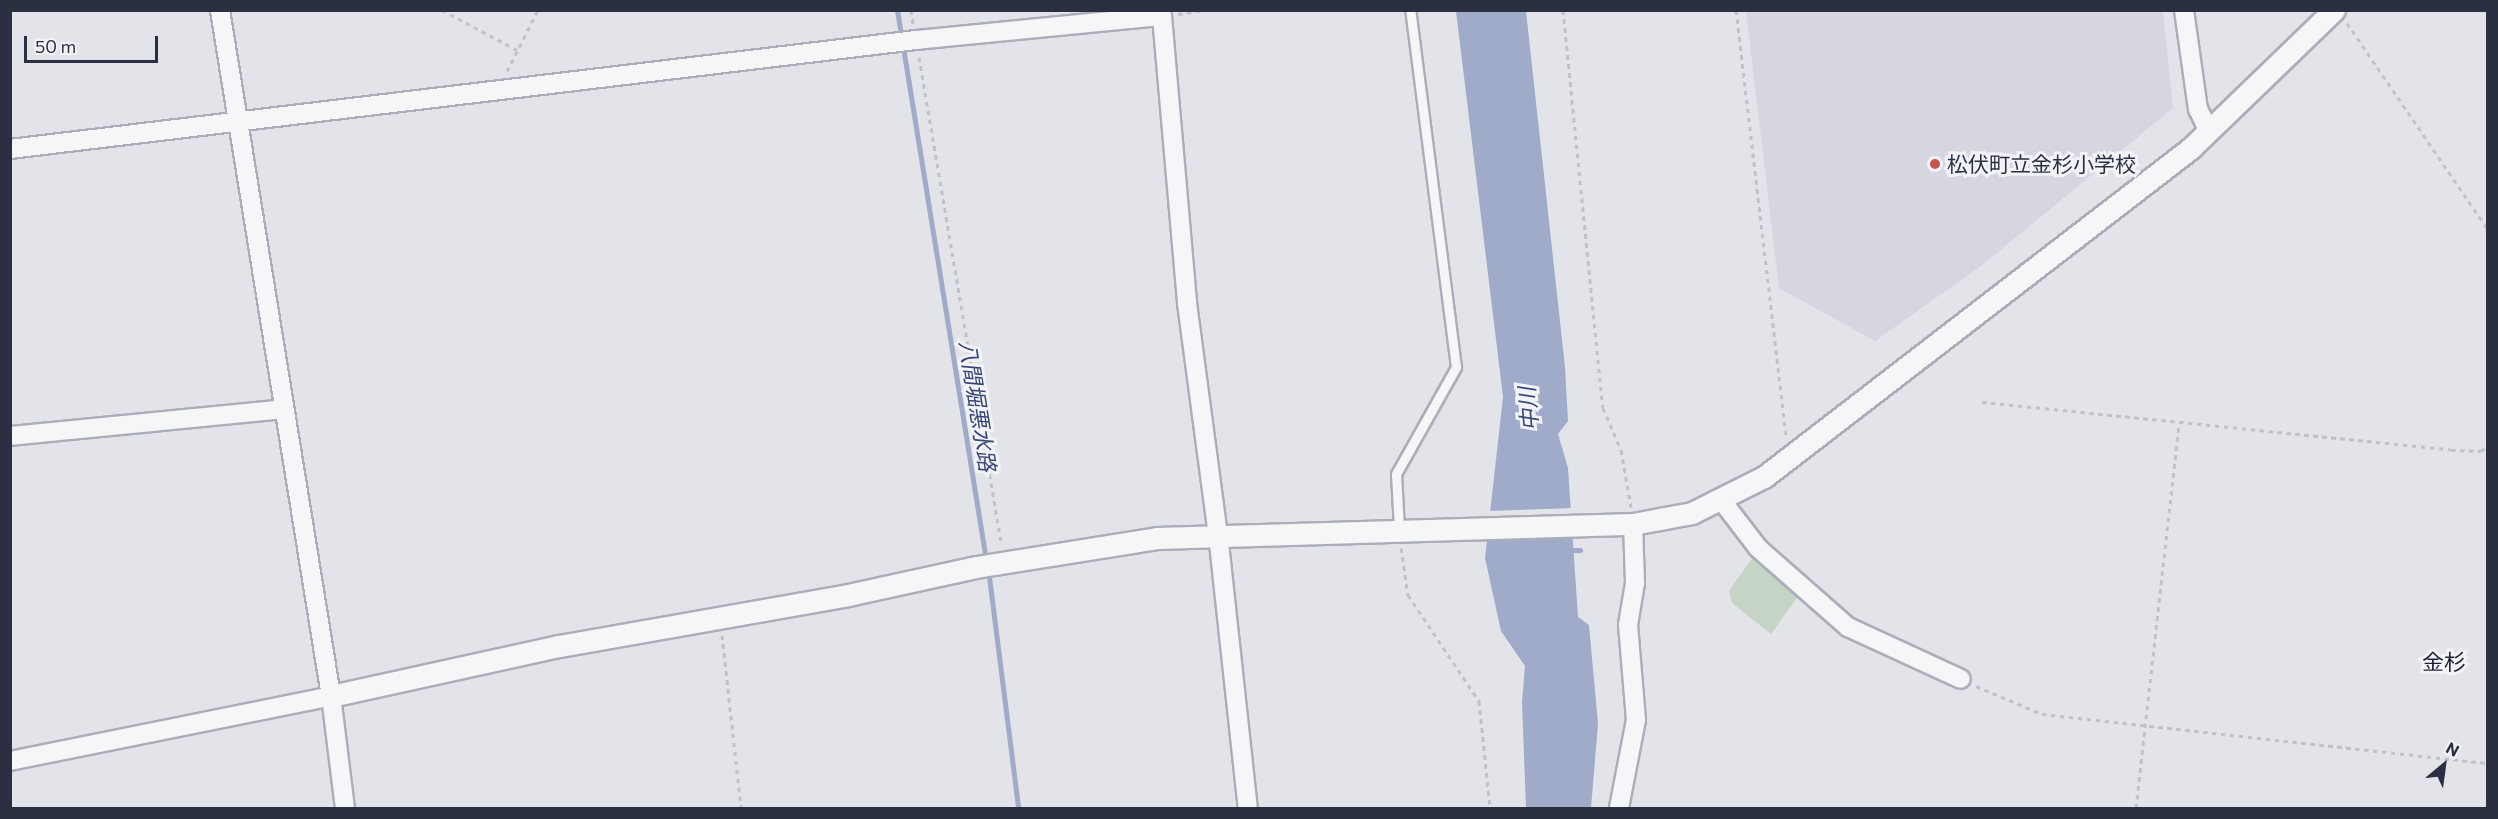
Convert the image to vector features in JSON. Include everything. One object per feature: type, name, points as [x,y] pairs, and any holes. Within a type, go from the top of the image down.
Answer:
[{"type":"street","points":[[220,10],[240,122],[283,409],[331,696],[345,808]]},
{"type":"street","points":[[2184,10],[2199,110],[2209,132]]},
{"type":"street","points":[[10,761],[331,696],[559,646],[720,618],[976,567],[1112,544],[1218,534],[1630,524],[1692,513],[1722,501],[1792,456],[2209,132],[2339,15]]},
{"type":"street","points":[[10,149],[916,40],[1162,16],[1187,303],[1218,534],[1248,808]]},
{"type":"street","points":[[10,436],[283,409]]},
{"type":"street","points":[[1722,501],[1758,548],[1848,627],[1961,679]]},
{"type":"street","points":[[1620,808],[1636,720],[1628,625],[1635,583],[1630,524]]},
{"type":"lane","points":[[1403,528],[1396,474],[1456,367],[1410,10]]},
{"type":"path","points":[[442,10],[517,50]]},
{"type":"path","points":[[498,92],[538,10]]},
{"type":"path","points":[[911,10],[1002,563]]},
{"type":"path","points":[[1162,16],[1204,10]]},
{"type":"path","points":[[1563,10],[1603,408],[1622,450],[1630,524]]},
{"type":"path","points":[[1736,10],[1782,419],[1792,456]]},
{"type":"path","points":[[2339,15],[2487,230]]},
{"type":"path","points":[[1982,402],[2179,424],[2451,450],[2481,451],[2487,446]]},
{"type":"path","points":[[2136,808],[2148,727],[2179,424]]},
{"type":"path","points":[[1403,528],[1408,595],[1479,701],[1490,808]]},
{"type":"path","points":[[720,618],[741,808]]},
{"type":"path","points":[[1961,679],[2042,714],[2487,763]]},
{"type":"shaded area","name":"松伏町立金杉小学校","points":[[1746,11],[2163,11],[2173,108],[1981,266],[1875,341],[1779,288]]},
{"type":"green space","points":[[1753,557],[1799,595],[1771,634],[1732,603],[1729,591]]},
{"type":"water","name":"中川","points":[[1456,11],[1526,11],[1565,367],[1568,421],[1558,434],[1568,468],[1578,617],[1589,625],[1598,724],[1591,808],[1526,808],[1522,702],[1525,666],[1501,631],[1485,558],[1503,397]]},
{"type":"pier","points":[[1573,508],[1574,537],[1488,540],[1487,511]]},
{"type":"waterway","name":"八間堀悪水路","points":[[897,10],[986,560]]},
{"type":"waterway","points":[[1566,550],[1580,550]]},
{"type":"waterway","name":"八間堀悪水路","points":[[988,569],[1018,808]]},
{"type":"place","name":"松伏町立金杉小学校","points":[[1935,164]]},
{"type":"district","name":"金杉","points":[[2444,662]]}]
